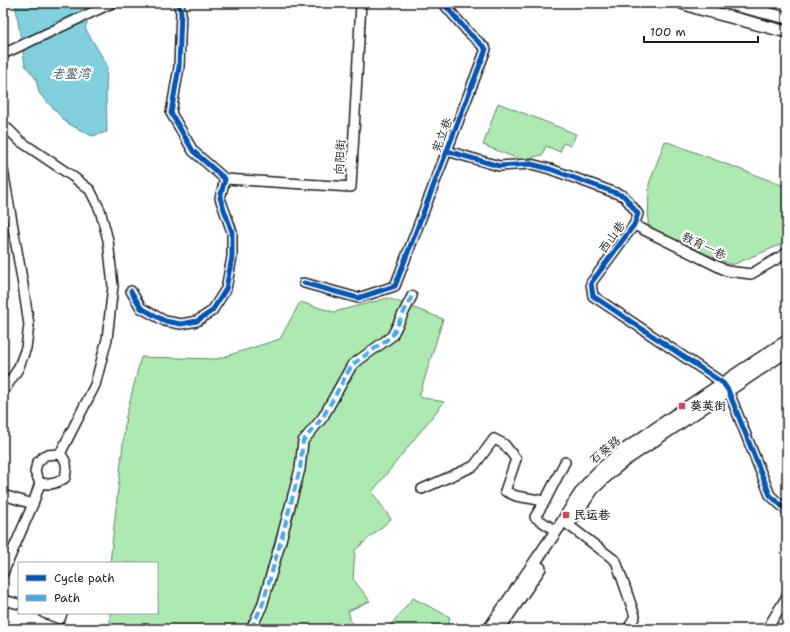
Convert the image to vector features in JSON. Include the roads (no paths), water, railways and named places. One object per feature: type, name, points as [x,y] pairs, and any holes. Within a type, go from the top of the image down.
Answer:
[{"type":"main road","points":[[682,3],[787,32]]},
{"type":"main road","points":[[726,3],[787,18]]},
{"type":"main road","name":"石葵路","points":[[489,629],[556,532],[566,522],[573,503],[593,477],[609,462],[725,386],[787,341]]},
{"type":"main road","points":[[725,386],[787,351]]},
{"type":"main road","points":[[499,629],[566,522]]},
{"type":"street","points":[[7,52],[112,3]]},
{"type":"street","points":[[130,291],[142,308],[165,321],[181,324],[197,321],[212,311],[226,290],[232,257],[232,232],[220,198],[225,179],[193,151],[171,113],[179,67],[181,12],[178,3]]},
{"type":"street","name":"向阳街","points":[[225,179],[350,187],[361,3]]},
{"type":"street","name":"宪立巷","points":[[304,283],[358,298],[395,286],[486,49],[468,32],[443,3]]},
{"type":"street","points":[[3,126],[20,141],[90,190],[100,210],[108,240],[112,286],[107,339],[95,385],[60,454]]},
{"type":"street","name":"西山巷","points":[[447,151],[499,166],[531,164],[550,169],[624,196],[638,214],[634,225],[591,283],[593,296],[725,386]]},
{"type":"street","points":[[3,170],[29,326],[26,348],[18,370],[3,392]]},
{"type":"street","name":"教育一巷","points":[[634,225],[726,271],[751,274],[787,253]]},
{"type":"street","points":[[251,629],[262,606],[280,544],[300,469],[303,441],[323,417],[352,365],[392,336],[412,296]]},
{"type":"street","points":[[725,386],[770,495],[787,511]]},
{"type":"street","points":[[422,489],[474,466],[494,440],[504,444],[516,459],[505,491],[516,496],[545,501]]},
{"type":"street","points":[[60,454],[64,459],[66,467],[65,478],[48,485],[40,482],[35,472],[37,463],[45,455],[60,454]]},
{"type":"street","points":[[556,532],[535,517],[565,462]]},
{"type":"street","points":[[3,573],[33,504],[40,482]]},
{"type":"street","points":[[3,495],[33,504]]},
{"type":"street","points":[[566,522],[616,561],[635,616],[628,629]]},
{"type":"street","points":[[767,629],[787,596]]},
{"type":"street","points":[[3,600],[18,604]]},
{"type":"street","points":[[47,614],[60,619],[62,614]]},
{"type":"water","name":"老鳖湾","points":[[15,3],[95,3],[85,28],[107,65],[107,132],[92,136],[67,123],[39,93],[36,79],[25,65]]},
{"type":"place","name":"葵英街","points":[[682,406]]},
{"type":"place","name":"民运巷","points":[[566,515]]}]
